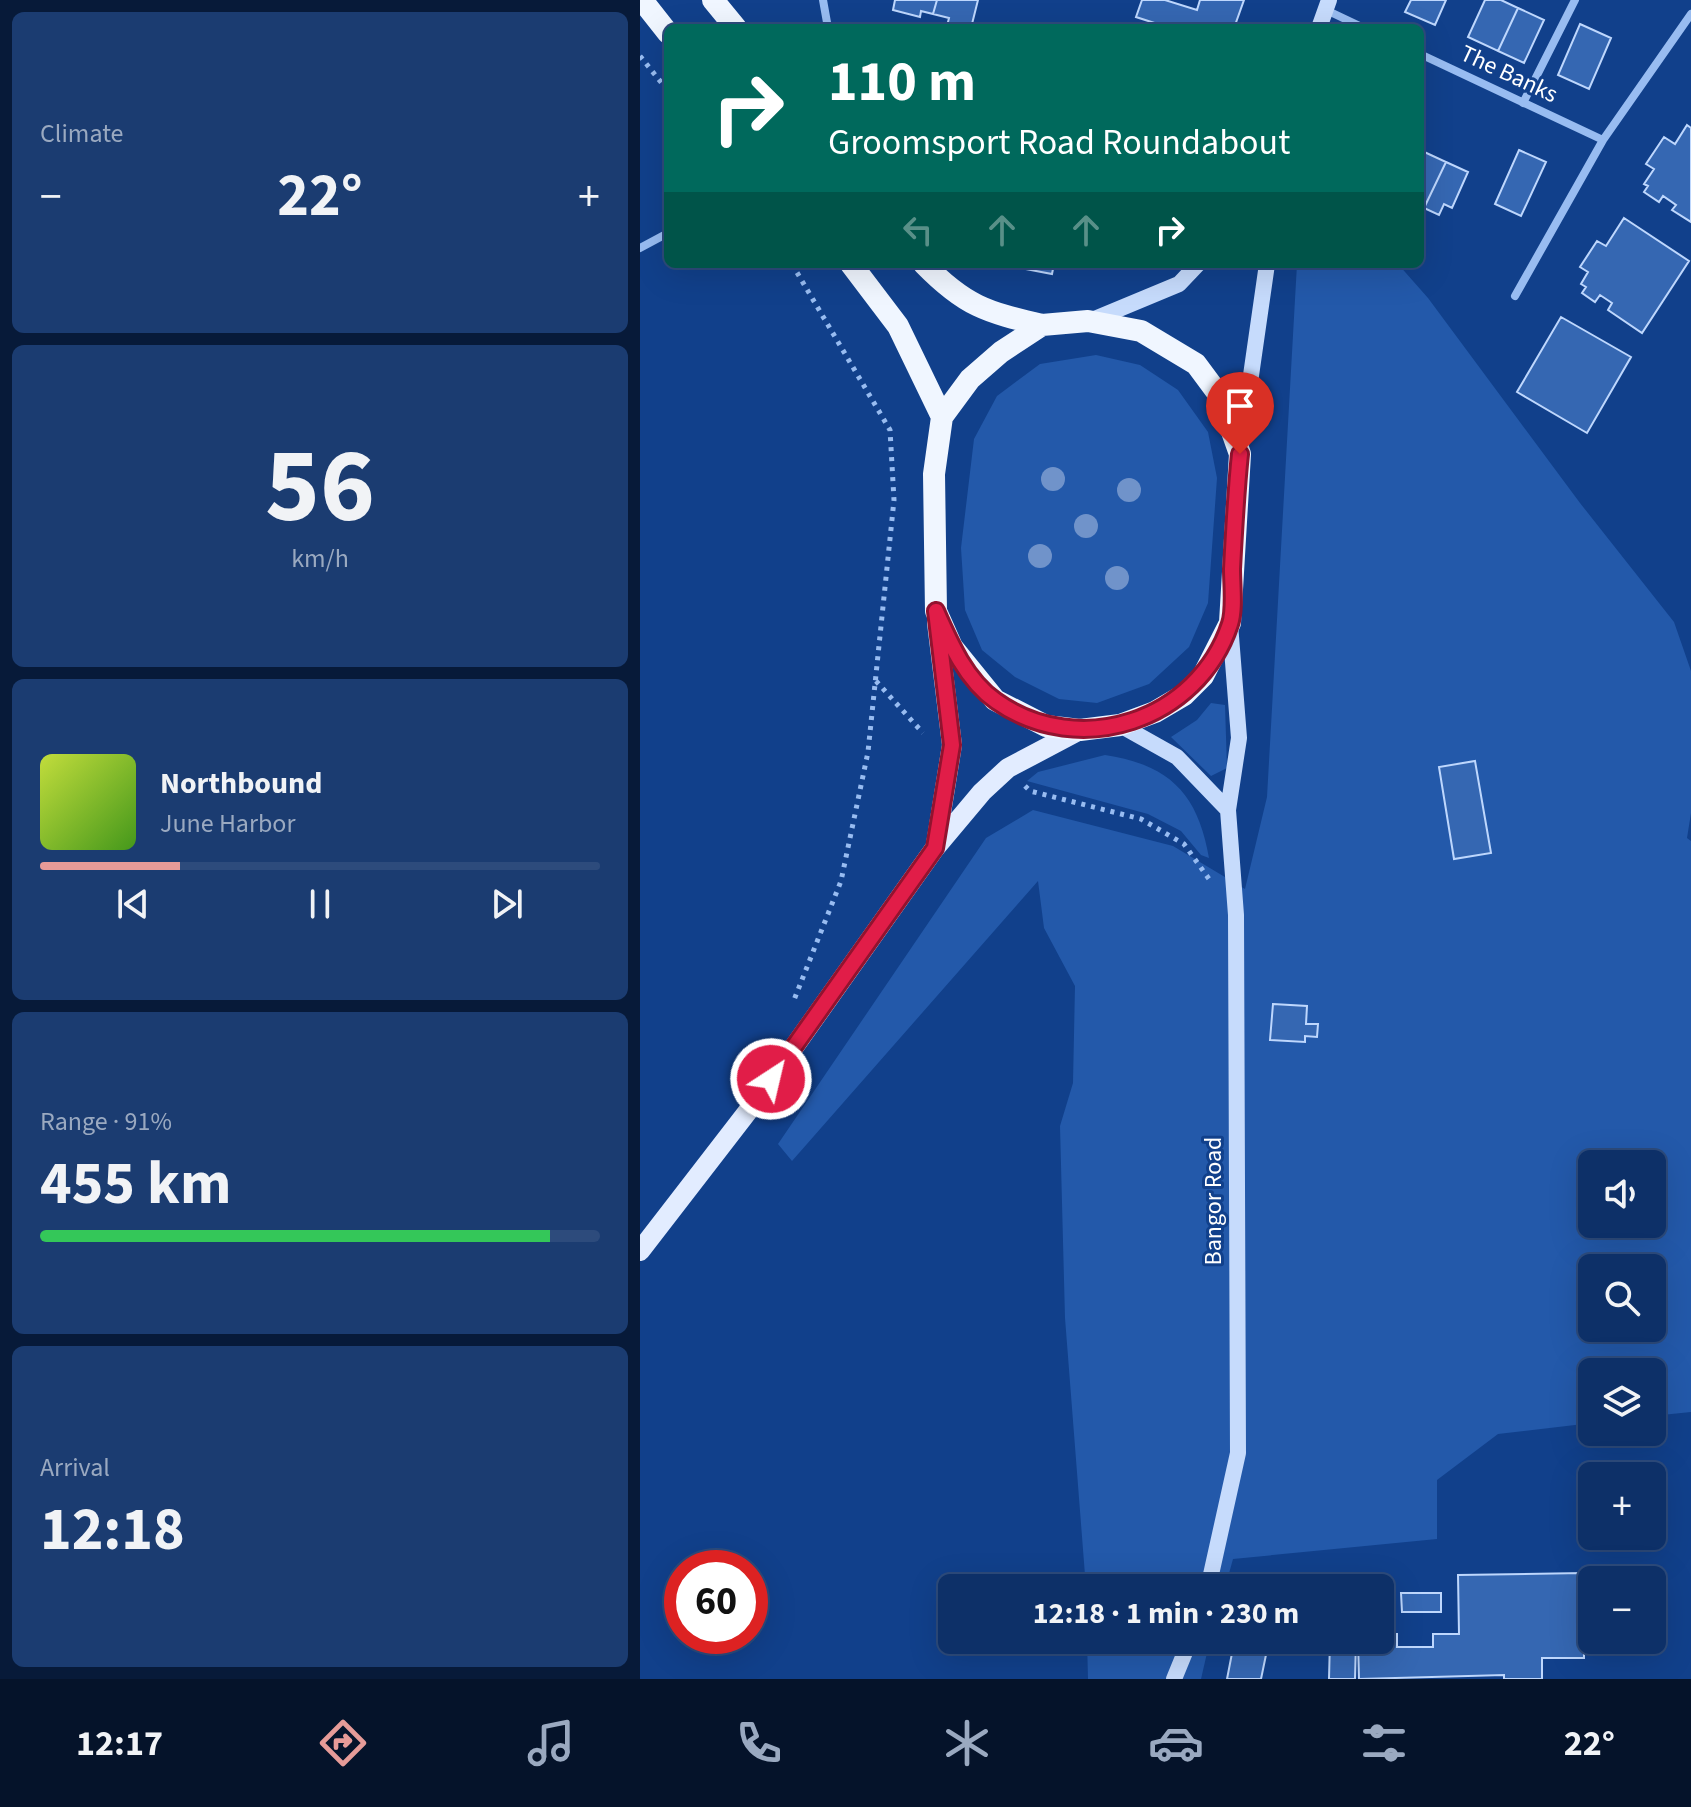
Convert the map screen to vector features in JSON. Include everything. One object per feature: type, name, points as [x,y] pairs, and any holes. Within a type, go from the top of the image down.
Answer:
[{"type":"highway","points":[[642,0],[664,28]]},
{"type":"highway","points":[[713,0],[733,24]]},
{"type":"highway","points":[[854,268],[898,326],[942,417]]},
{"type":"highway","points":[[928,268],[961,299],[1003,316],[1042,325],[1088,321],[1141,331],[1196,364],[1219,395],[1240,454],[1230,623],[1203,676],[1184,695],[1155,712],[1120,725],[1080,730],[1046,726],[995,700],[962,663],[936,611],[934,474],[942,417],[970,379],[1001,352],[1042,325]]},
{"type":"main road","points":[[1320,24],[1327,5]]},
{"type":"main road","points":[[1088,321],[1179,284],[1194,268]]},
{"type":"main road","points":[[1240,454],[1266,268]]},
{"type":"main road","points":[[935,848],[952,745],[936,611]]},
{"type":"main road","name":"Bangor Road","points":[[1211,1574],[1238,1453],[1236,915],[1228,810],[1239,738],[1230,623]]},
{"type":"main road","points":[[1120,725],[1177,757],[1228,810]]},
{"type":"main road","points":[[640,1251],[755,1102],[935,848],[982,792],[1008,768],[1080,730]]},
{"type":"main road","points":[[1174,1679],[1184,1654]]},
{"type":"street","points":[[823,0],[827,24]]},
{"type":"street","points":[[1523,103],[1575,0]]},
{"type":"street","points":[[1327,5],[1358,24]]},
{"type":"street","points":[[1515,296],[1603,140],[1691,14]]},
{"type":"street","name":"The Banks","points":[[1424,56],[1603,140]]},
{"type":"street","points":[[640,248],[664,235]]},
{"type":"path","points":[[640,56],[664,86]]},
{"type":"path","points":[[788,1014],[841,881],[868,752],[894,500],[890,430],[794,268]]},
{"type":"path","points":[[875,681],[929,739]]},
{"type":"path","points":[[1008,768],[1030,791],[1141,819],[1184,844],[1236,915]]},
{"type":"shaded area","points":[[1297,268],[1402,268],[1428,298],[1580,503],[1674,622],[1691,671],[1691,813],[1687,838],[1691,841],[1691,1412],[1666,1415],[1666,1358],[1578,1358],[1578,1425],[1498,1434],[1437,1480],[1437,1539],[1233,1559],[1229,1574],[1085,1574],[1065,1318],[1060,1126],[1073,1083],[1075,986],[1044,928],[1038,881],[792,1161],[778,1144],[986,838],[1033,810],[1173,846],[1245,889],[1267,797]]},
{"type":"shaded area","points":[[1096,355],[1140,365],[1178,390],[1208,432],[1217,478],[1208,603],[1189,647],[1149,684],[1097,703],[1059,699],[1015,677],[982,650],[965,610],[961,548],[974,439],[997,396],[1040,364]]},
{"type":"shaded area","points":[[1211,703],[1225,705],[1227,768],[1211,776],[1171,737],[1197,720]]},
{"type":"shaded area","points":[[1105,755],[1147,766],[1177,786],[1197,816],[1209,858],[1201,855],[1181,831],[1148,814],[1027,781],[1038,772]]},
{"type":"shaded area","points":[[1087,1654],[1207,1654],[1201,1679],[1088,1679]]},
{"type":"building","points":[[895,0],[937,0],[933,14],[921,11],[920,17],[893,10]]},
{"type":"building","points":[[937,0],[978,0],[972,24],[948,24],[949,18],[933,14]]},
{"type":"building","points":[[1142,0],[1165,0],[1197,10],[1200,0],[1244,0],[1235,24],[1158,24],[1136,17]]},
{"type":"building","points":[[1411,0],[1446,0],[1435,25],[1405,12]]},
{"type":"building","points":[[1485,0],[1501,0],[1518,8],[1498,51],[1468,37]]},
{"type":"building","points":[[1518,8],[1544,20],[1524,63],[1498,51]]},
{"type":"building","points":[[1580,24],[1611,38],[1589,89],[1558,75]]},
{"type":"building","points":[[1687,125],[1691,128],[1691,222],[1672,210],[1676,205],[1663,196],[1659,202],[1644,192],[1648,186],[1644,184],[1654,169],[1646,164],[1664,137],[1675,144]]},
{"type":"building","points":[[1519,150],[1546,162],[1521,216],[1495,204]]},
{"type":"building","points":[[1424,152],[1446,162],[1424,208]]},
{"type":"building","points":[[1446,162],[1468,172],[1452,208],[1444,204],[1439,215],[1424,208]]},
{"type":"building","points":[[1624,218],[1689,261],[1642,333],[1608,310],[1612,303],[1600,295],[1595,302],[1582,293],[1586,287],[1581,284],[1588,272],[1580,267],[1597,241],[1606,246]]},
{"type":"building","points":[[1020,268],[1053,268],[1052,274]]},
{"type":"building","points":[[1561,317],[1631,357],[1587,433],[1517,392]]},
{"type":"building","points":[[1475,761],[1491,853],[1454,859],[1439,767]]},
{"type":"building","points":[[1273,1004],[1307,1006],[1306,1024],[1318,1024],[1317,1037],[1305,1036],[1305,1042],[1270,1040]]},
{"type":"building","points":[[1578,1573],[1578,1654],[1584,1654],[1584,1658],[1542,1658],[1542,1679],[1504,1679],[1504,1675],[1359,1679],[1358,1654],[1394,1654],[1394,1634],[1397,1634],[1397,1647],[1433,1647],[1433,1634],[1459,1634],[1458,1575]]},
{"type":"building","points":[[1401,1593],[1441,1593],[1441,1612],[1402,1612]]},
{"type":"building","points":[[1232,1654],[1266,1654],[1261,1679],[1227,1679]]},
{"type":"building","points":[[1330,1654],[1356,1654],[1355,1679],[1329,1679]]},
{"type":"route","points":[[771,1079],[935,848],[952,745],[936,611],[962,663],[995,700],[1046,726],[1080,730],[1120,725],[1155,712],[1184,695],[1203,676],[1230,623],[1240,454]]}]
